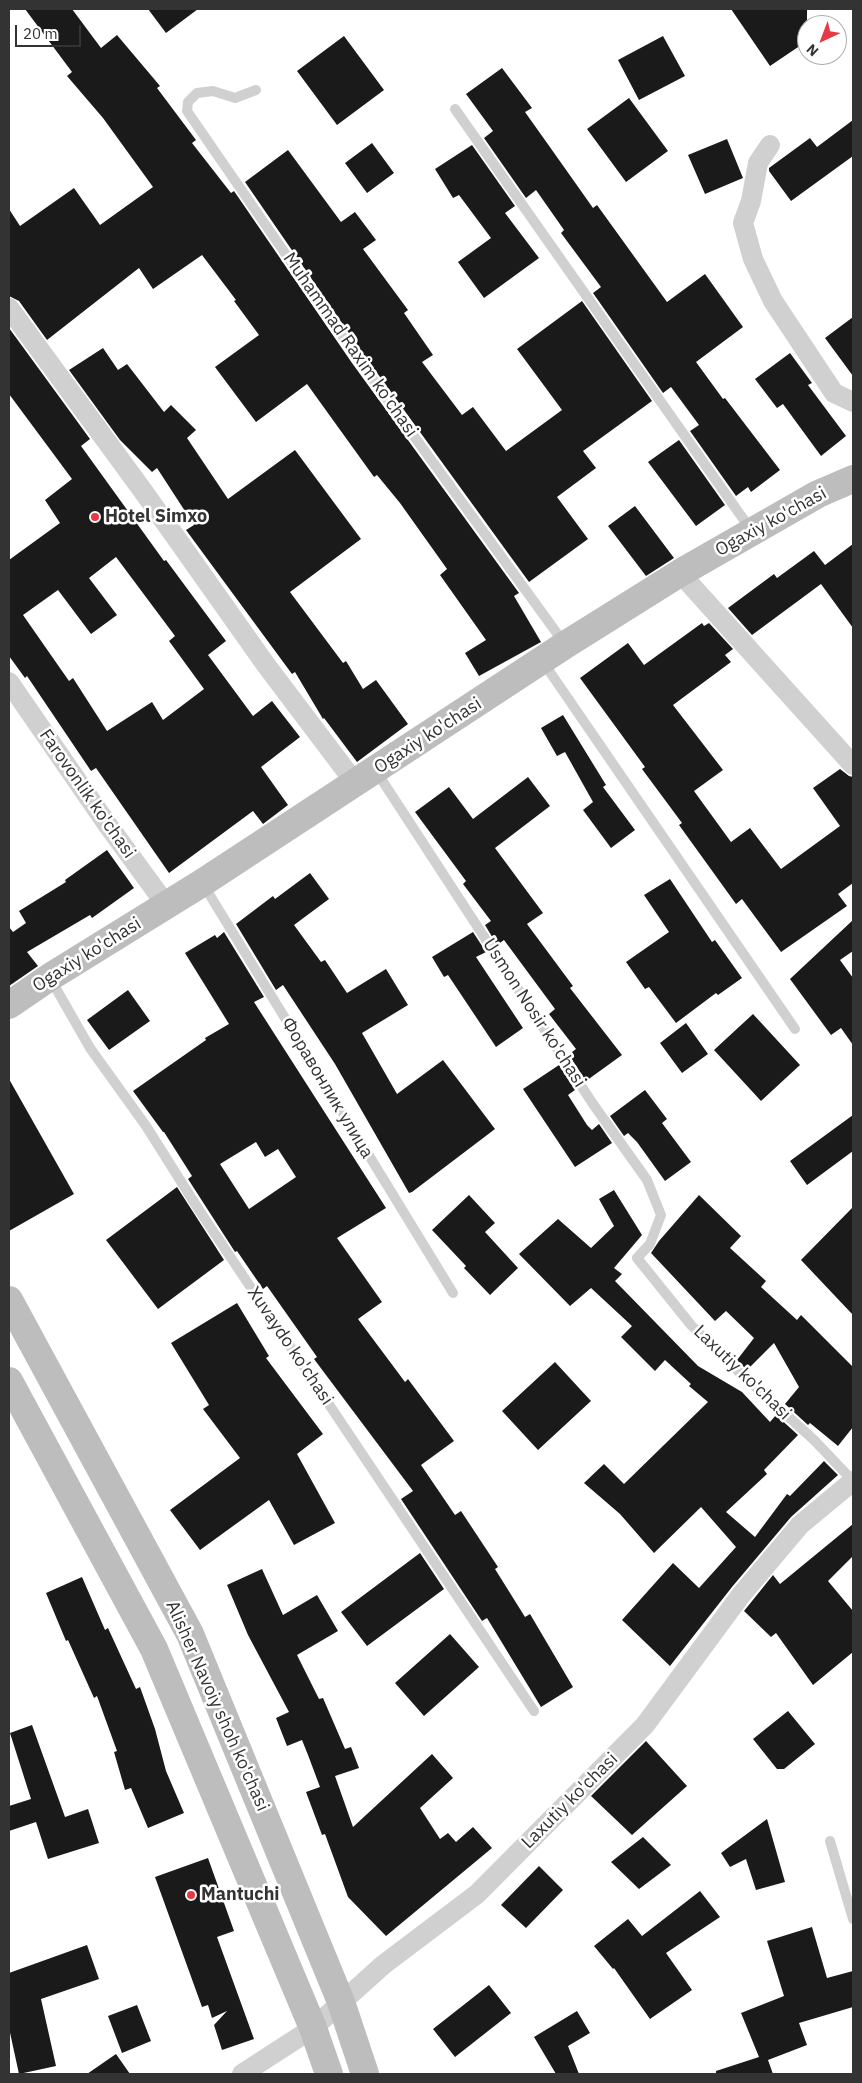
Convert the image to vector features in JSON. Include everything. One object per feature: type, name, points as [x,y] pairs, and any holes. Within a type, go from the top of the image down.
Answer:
[{"type":"main road","name":"Ogaxiy ko'chasi","points":[[9,1005],[50,977],[167,906],[366,777],[565,644],[751,530],[818,494],[853,479]]},
{"type":"main road","name":"Alisher Navoiy shoh ko'chasi","points":[[9,1300],[190,1634],[342,2002],[365,2074]]},
{"type":"main road","name":"Alisher Navoiy shoh ko'chasi","points":[[9,1381],[154,1649],[313,2028],[328,2074]]},
{"type":"street","points":[[770,145],[758,163],[751,201],[742,223],[753,259],[773,300],[834,393],[853,402]]},
{"type":"street","points":[[9,308],[143,491],[266,665],[366,777]]},
{"type":"street","points":[[680,573],[853,765]]},
{"type":"street","name":"Farovonlik ko'chasi","points":[[9,682],[107,824],[167,906]]},
{"type":"street","name":"Laxutiy ko'chasi","points":[[242,2074],[313,2028],[383,1965],[477,1894],[638,1732],[741,1595],[800,1525],[853,1481]]},
{"type":"lane","name":"Muhammad Raxim ko'chasi","points":[[256,90],[235,98],[213,91],[197,93],[188,102],[187,111],[358,359],[565,644]]},
{"type":"lane","points":[[455,109],[751,530]]},
{"type":"lane","points":[[542,661],[796,1029]]},
{"type":"lane","name":"Usmon Nosir ko'chasi","points":[[366,777],[647,1180],[661,1215],[650,1244],[637,1258]]},
{"type":"lane","name":"Форавонлик улица","points":[[202,883],[452,1293]]},
{"type":"lane","name":"Xuvaydo ko'chasi","points":[[50,977],[90,1048],[146,1126],[199,1210],[534,1711]]},
{"type":"lane","name":"Laxutiy ko'chasi","points":[[637,1258],[691,1325],[745,1379],[814,1440],[853,1481]]},
{"type":"lane","points":[[830,1840],[853,1919]]},
{"type":"building","points":[[25,9],[72,9],[101,48],[117,35],[160,86],[157,88],[196,140],[192,143],[231,193],[234,191],[352,363],[519,593],[514,596],[541,642],[479,676],[465,653],[486,640],[440,575],[447,569],[400,503],[377,475],[374,477],[307,384],[256,422],[215,367],[259,335],[234,301],[236,300],[202,255],[153,289],[139,268],[47,340],[19,301],[9,296],[9,209],[20,226],[74,188],[100,225],[153,187],[103,118],[67,76],[72,72]]},
{"type":"building","points":[[148,9],[198,9],[166,33]]},
{"type":"building","points":[[731,9],[807,9],[807,15],[797,15],[797,48],[770,66]]},
{"type":"building","points":[[344,36],[384,90],[337,125],[297,71]]},
{"type":"building","points":[[663,36],[685,76],[639,100],[618,60]]},
{"type":"building","points":[[502,68],[532,108],[525,112],[593,208],[597,205],[667,302],[705,274],[743,327],[696,362],[780,470],[751,492],[748,487],[736,496],[690,431],[699,425],[671,387],[663,393],[593,293],[601,287],[561,233],[564,230],[536,190],[526,198],[484,138],[493,131],[466,94]]},
{"type":"building","points":[[629,98],[668,151],[626,182],[587,129]]},
{"type":"building","points":[[853,120],[853,156],[791,201],[769,171],[769,168],[810,138],[817,147]]},
{"type":"building","points":[[727,139],[743,178],[705,194],[688,155]]},
{"type":"building","points":[[372,143],[394,173],[367,193],[345,163]]},
{"type":"building","points":[[472,145],[515,206],[505,213],[539,258],[484,298],[458,262],[491,238],[459,195],[453,198],[435,169]]},
{"type":"building","points":[[288,150],[341,222],[355,212],[376,240],[363,249],[408,310],[404,313],[433,355],[422,362],[462,415],[473,407],[506,451],[562,410],[517,349],[582,301],[652,401],[583,451],[596,468],[557,497],[588,539],[529,582],[364,355],[245,182]]},
{"type":"building","points":[[853,317],[853,376],[825,338]]},
{"type":"building","points":[[9,328],[90,439],[81,446],[164,561],[166,560],[226,641],[208,655],[253,716],[272,701],[300,737],[261,767],[288,805],[263,824],[253,811],[169,873],[96,768],[91,771],[27,676],[25,678],[9,656],[9,560],[60,523],[45,500],[72,479],[9,394]],"holes":[[[116,557],[175,636],[169,641],[204,689],[163,720],[152,702],[107,731],[73,678],[69,681],[23,615],[58,590],[91,634],[117,615],[89,578]]]},
{"type":"building","points":[[103,348],[118,370],[127,364],[164,412],[171,405],[196,430],[187,438],[228,499],[295,450],[361,539],[290,592],[343,663],[346,661],[363,689],[376,680],[408,724],[357,762],[323,719],[295,672],[292,674],[186,530],[194,525],[157,468],[152,472],[120,440],[69,370]]},
{"type":"building","points":[[790,353],[812,383],[808,385],[846,436],[821,456],[783,404],[777,408],[755,379]]},
{"type":"building","points":[[679,440],[725,505],[696,526],[648,462]]},
{"type":"building","points":[[635,506],[674,558],[646,576],[608,526]]},
{"type":"building","points":[[853,544],[853,628],[821,584],[752,635],[728,608],[774,574],[777,578],[814,551],[825,565]]},
{"type":"building","points":[[702,623],[704,626],[709,623],[733,649],[725,655],[731,662],[673,705],[723,770],[694,791],[731,842],[750,828],[781,869],[840,826],[813,788],[840,769],[853,777],[853,883],[838,894],[847,906],[781,952],[742,899],[736,904],[679,825],[682,823],[642,769],[645,767],[580,678],[628,643],[644,665]]},
{"type":"building","points":[[563,715],[606,785],[603,787],[635,830],[611,848],[583,810],[593,802],[565,752],[557,756],[541,728]]},
{"type":"building","points":[[528,777],[550,806],[495,848],[543,913],[527,924],[573,986],[570,988],[622,1055],[586,1081],[571,1058],[574,1055],[572,1052],[576,1049],[549,1014],[555,1009],[504,940],[497,945],[485,925],[491,921],[463,884],[466,881],[415,812],[449,787],[473,819]]},
{"type":"building","points":[[107,850],[134,888],[92,918],[90,915],[27,952],[38,966],[9,986],[9,927],[13,932],[26,923],[19,911],[66,882],[65,880]]},
{"type":"building","points":[[310,873],[329,899],[294,925],[321,962],[325,960],[347,993],[386,969],[408,1005],[362,1033],[397,1094],[443,1060],[495,1129],[409,1193],[335,1064],[283,985],[276,990],[236,924],[273,896],[275,899]]},
{"type":"building","points":[[670,879],[712,942],[715,940],[742,978],[718,995],[716,993],[676,1023],[649,987],[645,989],[626,962],[669,932],[644,895]]},
{"type":"building","points":[[853,920],[853,951],[840,960],[853,978],[853,1045],[841,1028],[831,1035],[790,979]]},
{"type":"building","points":[[224,932],[264,997],[254,1002],[386,1208],[337,1238],[382,1302],[358,1319],[405,1382],[408,1379],[454,1441],[421,1465],[455,1515],[461,1511],[498,1567],[495,1569],[525,1617],[530,1614],[573,1687],[541,1707],[487,1618],[482,1621],[401,1499],[413,1491],[314,1359],[317,1357],[267,1286],[263,1289],[237,1251],[235,1252],[188,1179],[192,1176],[164,1132],[133,1091],[206,1040],[205,1038],[229,1024],[185,953],[215,935],[217,938]],"holes":[[[256,1142],[265,1157],[278,1149],[296,1177],[249,1209],[220,1164]]]},
{"type":"building","points":[[473,932],[486,952],[476,957],[523,1028],[496,1047],[448,975],[444,977],[432,957]]},
{"type":"building","points":[[128,990],[150,1021],[109,1050],[87,1020]]},
{"type":"building","points":[[753,1014],[800,1065],[761,1101],[714,1050]]},
{"type":"building","points":[[686,1023],[708,1054],[682,1073],[660,1043]]},
{"type":"building","points":[[559,1065],[575,1090],[568,1095],[587,1125],[592,1130],[599,1124],[612,1143],[575,1167],[523,1089]]},
{"type":"building","points":[[9,1079],[74,1194],[9,1231]]},
{"type":"building","points":[[645,1090],[667,1119],[662,1123],[691,1162],[665,1181],[637,1142],[628,1133],[624,1136],[610,1116]]},
{"type":"building","points":[[853,1115],[853,1151],[807,1185],[790,1161]]},
{"type":"building","points":[[177,1187],[224,1260],[158,1309],[106,1240]]},
{"type":"building","points":[[614,1190],[642,1235],[614,1268],[622,1274],[615,1281],[698,1366],[742,1392],[770,1422],[776,1415],[798,1435],[764,1470],[767,1474],[726,1512],[755,1537],[787,1494],[790,1496],[824,1461],[838,1475],[791,1517],[732,1587],[670,1666],[622,1620],[673,1563],[699,1588],[736,1547],[701,1507],[654,1553],[620,1514],[584,1483],[604,1464],[624,1484],[708,1402],[689,1386],[691,1384],[665,1360],[655,1371],[621,1337],[632,1326],[591,1288],[570,1306],[519,1254],[558,1219],[591,1248],[614,1226],[599,1199]]},
{"type":"building","points":[[469,1195],[495,1223],[485,1232],[518,1268],[490,1295],[432,1230]]},
{"type":"building","points":[[699,1195],[741,1236],[730,1248],[766,1281],[761,1287],[797,1320],[801,1315],[853,1367],[853,1427],[838,1446],[810,1423],[808,1425],[785,1404],[799,1387],[774,1343],[747,1370],[737,1360],[754,1338],[726,1311],[715,1321],[651,1253]]},
{"type":"building","points":[[853,1207],[853,1315],[801,1260]]},
{"type":"building","points":[[237,1303],[269,1356],[266,1358],[323,1434],[297,1454],[335,1523],[294,1545],[269,1500],[200,1550],[170,1510],[240,1458],[203,1409],[209,1405],[171,1343]]},
{"type":"building","points":[[555,1362],[591,1401],[538,1450],[502,1411]]},
{"type":"building","points":[[853,1524],[853,1556],[828,1581],[853,1611],[853,1652],[813,1685],[776,1633],[771,1637],[744,1611],[773,1575],[780,1584]]},
{"type":"building","points":[[420,1553],[444,1589],[367,1646],[341,1612]]},
{"type":"building","points":[[262,1569],[283,1615],[317,1595],[338,1631],[297,1655],[319,1699],[323,1698],[345,1749],[351,1747],[359,1768],[335,1776],[353,1827],[432,1754],[453,1778],[420,1808],[440,1839],[448,1833],[456,1842],[473,1827],[492,1848],[386,1936],[348,1897],[325,1834],[322,1835],[306,1792],[320,1787],[308,1755],[302,1740],[287,1746],[276,1718],[289,1712],[248,1635],[227,1585]]},
{"type":"building","points":[[82,1577],[105,1630],[108,1628],[136,1689],[140,1687],[155,1729],[166,1771],[184,1813],[148,1828],[131,1788],[125,1790],[114,1752],[117,1751],[97,1696],[94,1698],[68,1640],[66,1641],[46,1593]]},
{"type":"building","points":[[450,1634],[479,1667],[424,1716],[395,1683]]},
{"type":"building","points":[[788,1711],[815,1744],[784,1769],[777,1769],[753,1739]]},
{"type":"building","points":[[32,1725],[65,1817],[88,1809],[99,1843],[48,1859],[36,1822],[9,1831],[9,1806],[31,1799],[10,1733]]},
{"type":"building","points":[[646,1741],[687,1786],[632,1835],[591,1796]]},
{"type":"building","points":[[767,1819],[785,1882],[756,1890],[746,1859],[730,1867],[721,1853]]},
{"type":"building","points":[[643,1837],[671,1865],[639,1889],[611,1862]]},
{"type":"building","points":[[208,1858],[234,1931],[217,1937],[254,2039],[222,2050],[214,2025],[227,2011],[212,2018],[208,2005],[202,2007],[155,1877]]},
{"type":"building","points":[[539,1866],[563,1890],[526,1928],[501,1905]]},
{"type":"building","points":[[700,1891],[720,1917],[666,1953],[692,1990],[650,2019],[614,1968],[594,1946],[628,1919],[642,1936]]},
{"type":"building","points":[[812,1927],[827,1978],[853,1971],[853,2007],[799,2023],[807,2045],[768,2060],[773,2074],[716,2074],[716,2071],[759,2057],[741,2013],[784,1996],[767,1941]]},
{"type":"building","points":[[87,1945],[99,1979],[41,1999],[56,2066],[19,2074],[9,2028],[9,1973]]},
{"type":"building","points":[[489,1985],[511,2013],[455,2057],[433,2029]]},
{"type":"building","points":[[137,2005],[151,2041],[122,2053],[108,2016]]},
{"type":"building","points":[[577,2011],[590,2033],[568,2046],[579,2074],[556,2074],[534,2037]]},
{"type":"building","points":[[116,2054],[130,2074],[87,2074]]},
{"type":"place","name":"Hotel Simxo","points":[[95,517]]},
{"type":"place","name":"Mantuchi","points":[[191,1895]]}]
